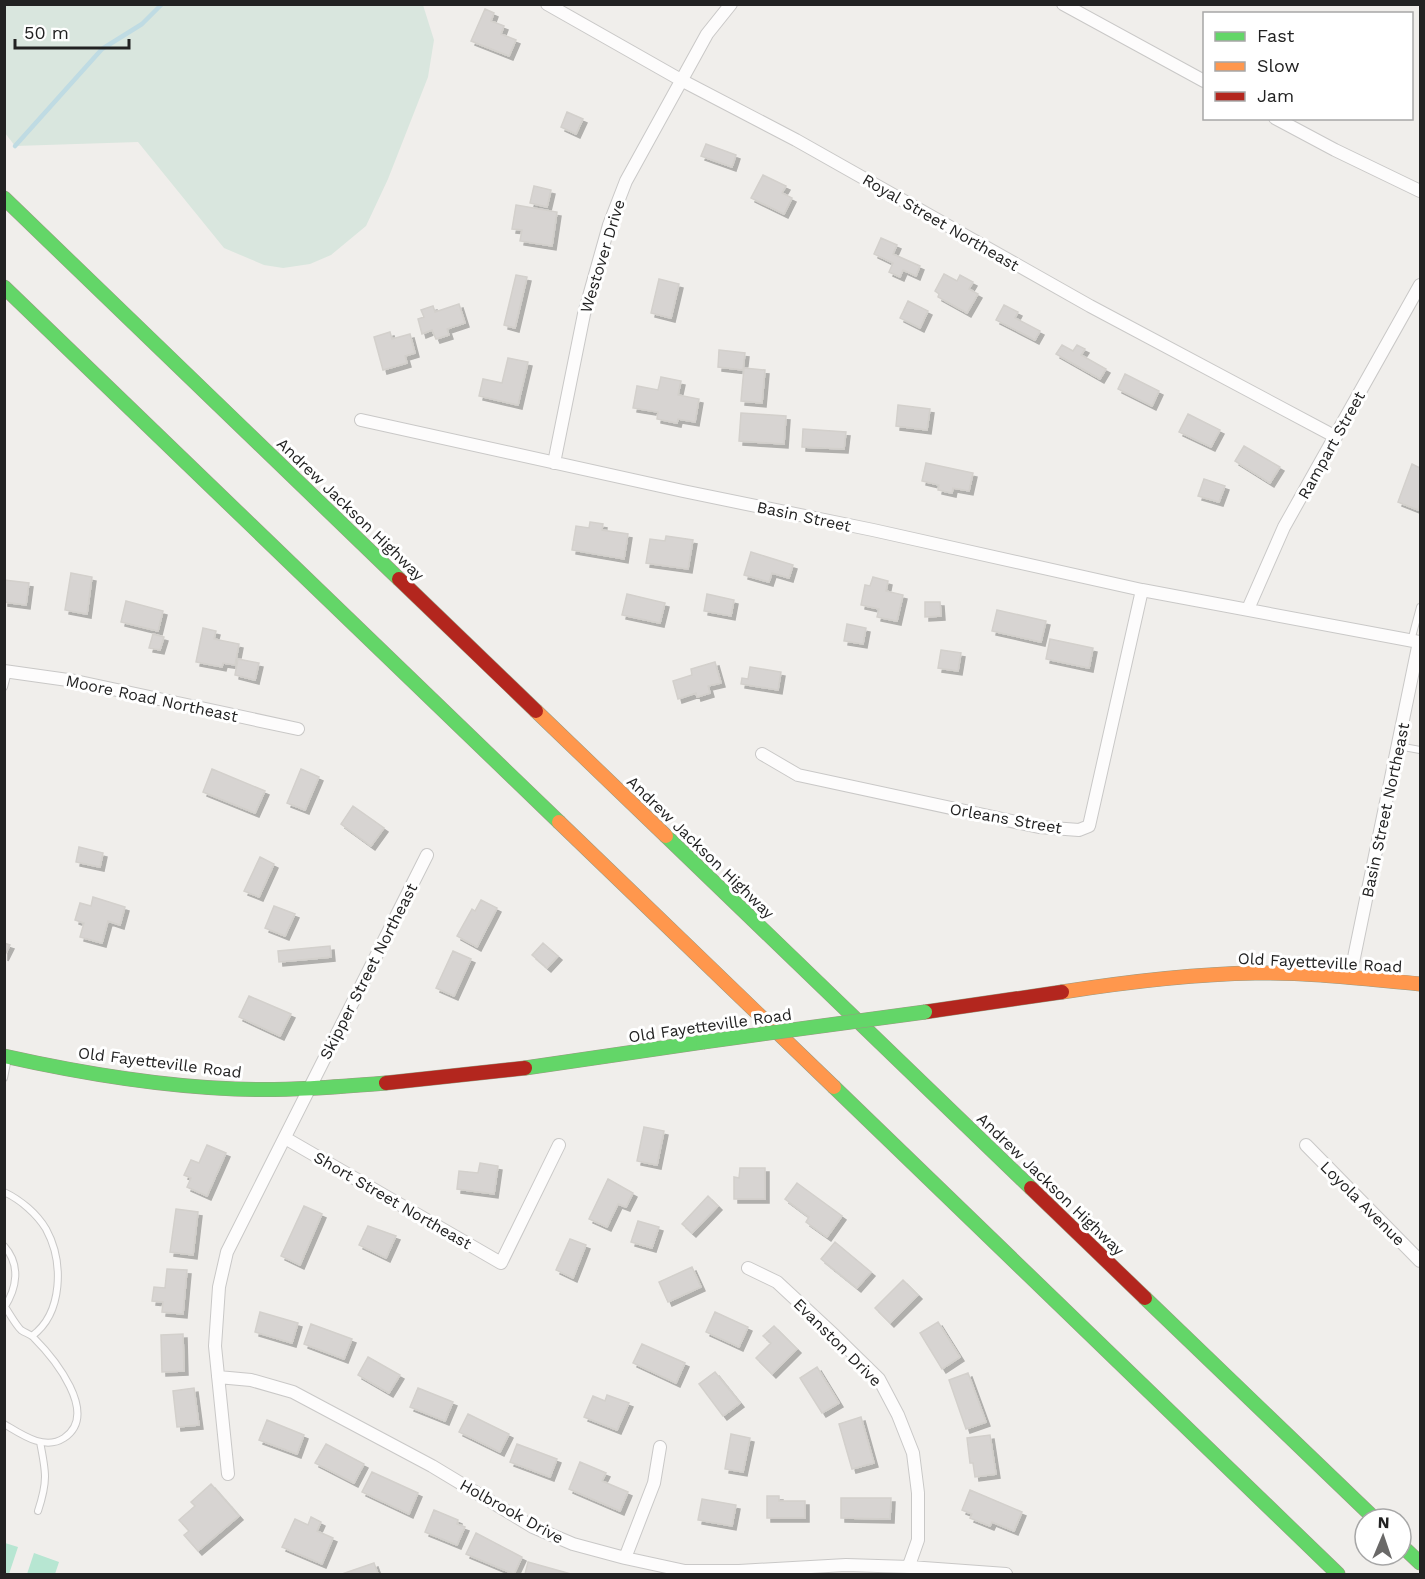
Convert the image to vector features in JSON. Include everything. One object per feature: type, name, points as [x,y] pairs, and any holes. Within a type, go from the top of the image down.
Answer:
[{"type":"main road","name":"Andrew Jackson Highway","points":[[4,198],[1362,1507]]},
{"type":"main road","points":[[4,287],[1338,1575]]},
{"type":"main road","name":"Old Fayetteville Road","points":[[6,1057],[96,1073],[192,1086],[233,1089],[364,1086],[472,1076],[1113,984],[1183,977],[1255,973],[1350,977],[1420,984]]},
{"type":"street","name":"Royal Street Northeast","points":[[547,4],[681,80],[796,140],[1090,306],[1336,437]]},
{"type":"street","name":"Westover Drive","points":[[554,463],[584,314],[609,225],[626,181],[681,80],[707,34],[731,4]]},
{"type":"street","points":[[1063,4],[1203,80]]},
{"type":"street","points":[[1279,120],[1420,191]]},
{"type":"street","name":"Rampart Street","points":[[1248,609],[1284,527],[1420,285]]},
{"type":"street","name":"Basin Street","points":[[361,420],[1142,590],[1248,609],[1417,648]]},
{"type":"street","name":"Orleans Street","points":[[762,754],[798,775],[1040,827],[1079,830],[1089,826],[1142,590]]},
{"type":"street","name":"Basin Street Northeast","points":[[1350,977],[1417,648]]},
{"type":"street","name":"Moore Road Northeast","points":[[6,671],[75,681],[298,729]]},
{"type":"street","name":"Skipper Street Northeast","points":[[228,1474],[215,1346],[219,1287],[227,1252],[427,855]]},
{"type":"street","name":"Short Street Northeast","points":[[285,1138],[501,1263],[559,1145]]},
{"type":"street","name":"Loyola Avenue","points":[[1306,1145],[1420,1262]]},
{"type":"street","name":"Evanston Drive","points":[[748,1268],[777,1282],[879,1378],[898,1415],[913,1452],[918,1493],[918,1540],[908,1571]]},
{"type":"street","name":"Holbrook Drive","points":[[218,1377],[251,1380],[292,1392],[432,1466],[533,1527],[573,1544],[625,1558],[685,1571],[739,1571],[846,1565],[908,1571],[1006,1574]]},
{"type":"street","points":[[625,1558],[654,1483],[660,1447]]},
{"type":"lane","points":[[1417,648],[1420,607]]},
{"type":"lane","points":[[4,687],[6,671]]},
{"type":"lane","points":[[1398,746],[1420,750]]},
{"type":"lane","points":[[4,1078],[6,1057]]},
{"type":"lane","points":[[4,1192],[25,1206],[41,1222],[47,1231],[54,1252],[58,1276],[54,1306],[47,1322],[32,1336]]},
{"type":"lane","points":[[4,1245],[14,1262],[16,1278],[13,1294],[5,1308],[20,1329],[32,1336],[59,1368],[76,1398],[78,1409],[77,1422],[70,1434],[60,1441],[51,1443],[40,1442],[4,1424]]},
{"type":"lane","points":[[38,1510],[45,1491],[47,1475],[40,1442]]},
{"type":"shaded area","points":[[5,4],[423,5],[434,40],[428,77],[388,179],[366,226],[331,255],[310,264],[283,268],[264,265],[224,248],[138,142],[15,146],[5,133]]},
{"type":"green space","points":[[5,1543],[18,1547],[9,1574],[5,1574]]},
{"type":"green space","points":[[34,1553],[59,1562],[55,1574],[27,1574]]},
{"type":"building","points":[[485,9],[494,13],[491,21],[504,26],[501,34],[516,40],[509,56],[471,41]]},
{"type":"building","points":[[567,112],[583,119],[576,134],[561,127]]},
{"type":"building","points":[[706,144],[736,155],[732,167],[701,156]]},
{"type":"building","points":[[763,175],[786,186],[782,193],[792,198],[784,214],[751,198]]},
{"type":"building","points":[[534,186],[551,190],[547,207],[530,203]]},
{"type":"building","points":[[516,205],[557,212],[552,246],[520,241],[522,230],[512,229]]},
{"type":"building","points":[[881,238],[897,245],[893,254],[920,266],[916,276],[903,270],[900,277],[889,272],[893,263],[874,254]]},
{"type":"building","points":[[944,274],[957,281],[960,275],[973,282],[969,289],[978,294],[967,313],[938,297],[939,294],[935,291]]},
{"type":"building","points":[[516,275],[527,277],[515,328],[504,325]]},
{"type":"building","points":[[659,279],[679,284],[671,318],[651,313]]},
{"type":"building","points":[[908,301],[928,311],[920,328],[900,318]]},
{"type":"building","points":[[459,304],[465,323],[447,329],[449,335],[436,339],[432,330],[422,334],[418,319],[424,317],[421,310],[433,306],[435,312]]},
{"type":"building","points":[[1004,305],[1018,312],[1015,318],[1040,331],[1035,340],[996,320]]},
{"type":"building","points":[[390,332],[392,339],[410,334],[415,353],[405,356],[407,363],[383,370],[374,337]]},
{"type":"building","points":[[1062,345],[1073,351],[1077,345],[1085,349],[1081,355],[1106,369],[1100,379],[1056,354]]},
{"type":"building","points":[[719,350],[745,353],[743,370],[718,367]]},
{"type":"building","points":[[508,358],[528,362],[518,405],[479,396],[483,379],[502,383]]},
{"type":"building","points":[[744,368],[765,370],[762,403],[741,401]]},
{"type":"building","points":[[1125,374],[1159,391],[1152,406],[1118,389]]},
{"type":"building","points":[[661,377],[681,381],[678,395],[699,399],[695,422],[678,419],[677,423],[657,419],[658,412],[633,408],[637,386],[658,390]]},
{"type":"building","points":[[898,405],[930,409],[927,430],[896,426]]},
{"type":"building","points":[[741,413],[786,416],[784,444],[739,441]]},
{"type":"building","points":[[1188,414],[1220,430],[1211,447],[1179,432]]},
{"type":"building","points":[[803,429],[846,432],[844,449],[802,447]]},
{"type":"building","points":[[1244,446],[1280,467],[1270,483],[1235,461]]},
{"type":"building","points":[[926,463],[973,473],[969,491],[953,488],[952,493],[938,490],[939,485],[922,481]]},
{"type":"building","points":[[1412,464],[1420,468],[1418,510],[1398,502]]},
{"type":"building","points":[[1204,479],[1225,486],[1219,502],[1198,496]]},
{"type":"building","points":[[590,522],[603,524],[602,530],[628,534],[624,559],[572,550],[576,526],[589,528]]},
{"type":"building","points":[[666,536],[693,540],[688,569],[646,563],[650,539],[665,541]]},
{"type":"building","points":[[751,552],[793,565],[789,578],[772,573],[769,582],[744,575]]},
{"type":"building","points":[[71,573],[92,577],[87,614],[65,610]]},
{"type":"building","points":[[873,577],[888,581],[886,591],[903,595],[897,621],[877,617],[879,609],[861,605],[865,585],[870,586]]},
{"type":"building","points":[[4,580],[29,583],[26,605],[4,602]]},
{"type":"building","points":[[627,594],[665,603],[660,623],[622,615]]},
{"type":"building","points":[[707,594],[734,600],[731,616],[704,611]]},
{"type":"building","points":[[126,601],[163,611],[158,631],[121,622]]},
{"type":"building","points":[[925,602],[940,602],[941,616],[925,617]]},
{"type":"building","points":[[997,610],[1046,621],[1041,642],[992,631]]},
{"type":"building","points":[[847,624],[866,628],[863,644],[844,641]]},
{"type":"building","points":[[203,628],[216,631],[214,639],[239,644],[235,665],[223,663],[222,667],[196,662]]},
{"type":"building","points":[[153,634],[164,637],[160,650],[149,648]]},
{"type":"building","points":[[1050,639],[1093,648],[1089,668],[1046,659]]},
{"type":"building","points":[[941,650],[961,653],[958,671],[938,668]]},
{"type":"building","points":[[238,659],[259,663],[255,680],[235,675]]},
{"type":"building","points":[[715,662],[721,683],[708,686],[710,693],[697,697],[696,693],[678,699],[673,681],[692,675],[691,669]]},
{"type":"building","points":[[750,667],[781,672],[778,690],[741,684],[742,678],[748,679]]},
{"type":"building","points":[[212,769],[265,791],[255,813],[203,792]]},
{"type":"building","points":[[301,769],[319,777],[305,810],[287,803]]},
{"type":"building","points":[[353,806],[384,828],[371,846],[341,824]]},
{"type":"building","points":[[79,847],[103,853],[100,867],[76,862]]},
{"type":"building","points":[[260,857],[274,864],[259,897],[244,891]]},
{"type":"building","points":[[93,897],[125,907],[120,925],[108,921],[102,943],[80,937],[84,923],[75,920],[80,903],[91,906]]},
{"type":"building","points":[[481,900],[497,908],[477,947],[457,936],[472,909],[475,911]]},
{"type":"building","points":[[274,906],[295,914],[285,936],[265,928]]},
{"type":"building","points":[[4,943],[10,945],[4,957]]},
{"type":"building","points":[[543,943],[558,956],[547,968],[532,955]]},
{"type":"building","points":[[330,946],[331,957],[279,962],[278,951]]},
{"type":"building","points":[[453,951],[471,959],[454,996],[436,988]]},
{"type":"building","points":[[249,996],[291,1014],[280,1036],[239,1017]]},
{"type":"building","points":[[644,1127],[664,1131],[657,1165],[637,1161]]},
{"type":"building","points":[[207,1145],[226,1153],[207,1196],[187,1187],[191,1178],[184,1175],[191,1160],[199,1163]]},
{"type":"building","points":[[480,1163],[498,1166],[494,1194],[457,1189],[459,1171],[478,1173]]},
{"type":"building","points":[[740,1168],[765,1168],[765,1199],[734,1199],[734,1177],[739,1178]]},
{"type":"building","points":[[608,1179],[633,1193],[626,1207],[618,1204],[607,1227],[589,1219]]},
{"type":"building","points":[[797,1183],[842,1216],[827,1237],[806,1222],[809,1217],[785,1199]]},
{"type":"building","points":[[708,1196],[718,1206],[692,1233],[682,1224]]},
{"type":"building","points":[[304,1206],[322,1214],[300,1265],[281,1256]]},
{"type":"building","points":[[176,1209],[198,1212],[193,1255],[170,1252]]},
{"type":"building","points":[[638,1221],[659,1227],[652,1248],[631,1242]]},
{"type":"building","points":[[368,1226],[396,1236],[386,1258],[359,1245]]},
{"type":"building","points":[[570,1239],[586,1245],[573,1278],[556,1270]]},
{"type":"building","points":[[835,1242],[871,1272],[857,1288],[821,1259]]},
{"type":"building","points":[[692,1267],[701,1287],[668,1302],[659,1282]]},
{"type":"building","points":[[167,1269],[187,1270],[183,1314],[162,1312],[163,1302],[152,1301],[154,1287],[165,1288]]},
{"type":"building","points":[[903,1280],[918,1295],[890,1323],[875,1308]]},
{"type":"building","points":[[260,1312],[298,1323],[292,1343],[255,1332]]},
{"type":"building","points":[[715,1312],[748,1327],[739,1347],[706,1332]]},
{"type":"building","points":[[938,1322],[960,1357],[942,1369],[920,1333]]},
{"type":"building","points":[[311,1324],[352,1339],[344,1359],[304,1344]]},
{"type":"building","points":[[774,1326],[797,1349],[772,1374],[756,1358],[771,1343],[763,1336]]},
{"type":"building","points":[[183,1334],[184,1371],[162,1372],[161,1335]]},
{"type":"building","points":[[642,1344],[685,1363],[676,1383],[633,1363]]},
{"type":"building","points":[[368,1357],[400,1375],[389,1393],[358,1375]]},
{"type":"building","points":[[817,1367],[839,1403],[822,1413],[800,1378]]},
{"type":"building","points":[[715,1372],[740,1403],[723,1416],[699,1384]]},
{"type":"building","points":[[968,1373],[986,1422],[966,1429],[949,1380]]},
{"type":"building","points":[[194,1388],[199,1425],[177,1427],[173,1391]]},
{"type":"building","points":[[418,1388],[453,1402],[445,1421],[410,1407]]},
{"type":"building","points":[[607,1395],[629,1403],[617,1430],[584,1417],[593,1396],[605,1401]]},
{"type":"building","points":[[468,1414],[509,1434],[500,1452],[459,1432]]},
{"type":"building","points":[[861,1417],[874,1463],[852,1469],[839,1424]]},
{"type":"building","points":[[267,1420],[304,1435],[297,1454],[259,1440]]},
{"type":"building","points":[[731,1434],[750,1438],[743,1472],[725,1469]]},
{"type":"building","points":[[990,1435],[996,1474],[975,1477],[973,1463],[970,1463],[967,1438]]},
{"type":"building","points":[[326,1444],[364,1464],[354,1483],[315,1463]]},
{"type":"building","points":[[517,1444],[557,1459],[550,1477],[510,1462]]},
{"type":"building","points":[[580,1462],[606,1473],[602,1481],[628,1492],[620,1511],[569,1489]]},
{"type":"building","points":[[372,1472],[418,1493],[409,1514],[362,1492]]},
{"type":"building","points":[[211,1484],[239,1516],[198,1551],[184,1535],[189,1531],[179,1520],[195,1506],[191,1502]]},
{"type":"building","points":[[970,1490],[1022,1512],[1014,1531],[992,1522],[990,1526],[970,1518],[972,1514],[962,1510]]},
{"type":"building","points":[[767,1496],[779,1496],[779,1501],[805,1501],[805,1518],[767,1518]]},
{"type":"building","points":[[841,1498],[891,1498],[890,1519],[841,1518]]},
{"type":"building","points":[[702,1499],[736,1505],[732,1526],[698,1520]]},
{"type":"building","points":[[434,1510],[458,1520],[457,1524],[465,1527],[457,1545],[425,1532]]},
{"type":"building","points":[[311,1517],[321,1522],[317,1531],[333,1538],[322,1564],[282,1547],[295,1519],[308,1525]]},
{"type":"building","points":[[476,1533],[522,1557],[514,1574],[466,1554]]},
{"type":"building","points":[[528,1562],[571,1574],[525,1574]]},
{"type":"building","points":[[374,1563],[378,1574],[342,1574]]},
{"type":"waterway","points":[[15,146],[102,49],[142,24],[162,4]]},
{"type":"traffic: fast","points":[[4,198],[399,579]]},
{"type":"traffic: fast","points":[[4,287],[559,822]]},
{"type":"traffic: fast","points":[[666,836],[1031,1188]]},
{"type":"traffic: fast","points":[[703,1042],[925,1012]]},
{"type":"traffic: fast","points":[[525,1068],[703,1042]]},
{"type":"traffic: fast","points":[[4,1056],[119,1078],[177,1085],[292,1089],[386,1083]]},
{"type":"traffic: fast","points":[[834,1087],[1338,1574]]},
{"type":"traffic: fast","points":[[1145,1298],[1363,1507]]},
{"type":"traffic: fast","points":[[1413,1556],[1420,1563]]},
{"type":"traffic: slow","points":[[536,711],[666,836]]},
{"type":"traffic: slow","points":[[559,822],[834,1087]]},
{"type":"traffic: slow","points":[[1062,992],[1158,979],[1255,973],[1317,975],[1420,984]]},
{"type":"traffic: jam","points":[[399,579],[536,711]]},
{"type":"traffic: jam","points":[[925,1012],[1062,992]]},
{"type":"traffic: jam","points":[[386,1083],[525,1068]]},
{"type":"traffic: jam","points":[[1031,1188],[1145,1298]]}]
